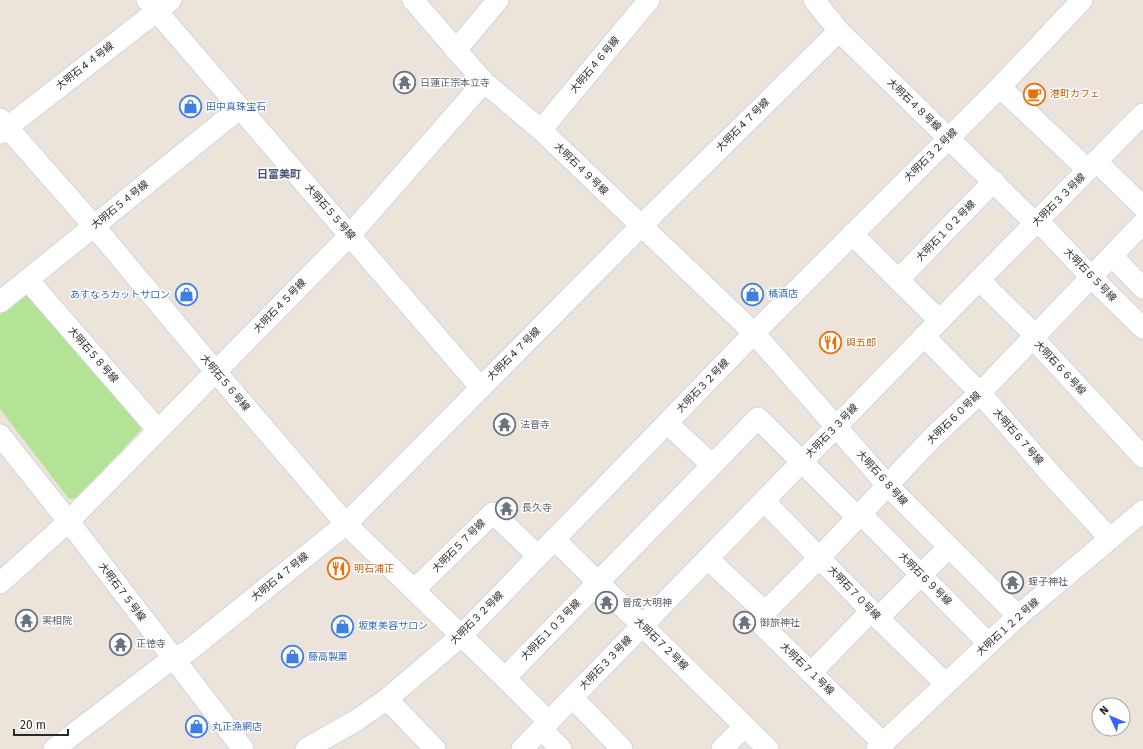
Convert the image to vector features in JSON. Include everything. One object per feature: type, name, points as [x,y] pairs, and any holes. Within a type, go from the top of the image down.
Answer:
[{"type":"street","name":"大明石４９号線","points":[[413,0],[484,82],[541,130],[754,333]]},
{"type":"street","points":[[456,50],[498,0]]},
{"type":"street","name":"大明石４６号線","points":[[541,130],[649,0]]},
{"type":"street","name":"大明石４８号線","points":[[814,0],[839,30],[1035,223]]},
{"type":"street","name":"大明石３２号線","points":[[306,749],[357,720],[387,699],[461,636],[754,333],[1000,87],[1082,0]]},
{"type":"street","name":"大明石５５号線","points":[[158,4],[240,108],[481,388]]},
{"type":"street","name":"大明石４４号線","points":[[2,126],[158,4]]},
{"type":"street","name":"大明石４７号線","points":[[54,749],[173,658],[187,652],[346,524],[641,226],[839,30]]},
{"type":"street","name":"大明石４５号線","points":[[0,583],[68,522],[350,235],[484,82]]},
{"type":"street","points":[[1000,87],[1143,207]]},
{"type":"street","name":"大明石５４号線","points":[[0,302],[240,108]]},
{"type":"street","name":"大明石３３号線","points":[[522,749],[924,336],[1143,114]]},
{"type":"street","name":"大明石５６号線","points":[[2,126],[94,226],[346,524],[505,678],[546,726],[560,749]]},
{"type":"street","name":"大明石１０２号線","points":[[898,280],[994,182]]},
{"type":"street","name":"大明石６５号線","points":[[1035,223],[1045,228],[1091,277],[1143,328]]},
{"type":"street","name":"大明石６０号線","points":[[765,612],[819,558],[934,437],[980,393],[1143,223]]},
{"type":"street","points":[[852,234],[940,320]]},
{"type":"street","points":[[1112,256],[1143,288]]},
{"type":"street","name":"大明石５８号線","points":[[28,280],[158,430]]},
{"type":"street","name":"大明石６６号線","points":[[979,280],[1033,333],[1033,338],[1143,457]]},
{"type":"street","name":"大明石６８号線","points":[[754,333],[888,486],[948,548],[1018,616]]},
{"type":"street","name":"大明石６７号線","points":[[924,336],[980,393],[1110,540]]},
{"type":"street","name":"大明石６９号線","points":[[712,465],[758,418],[921,575],[989,644]]},
{"type":"street","points":[[667,423],[712,465]]},
{"type":"street","name":"大明石７５号線","points":[[0,435],[244,749]]},
{"type":"street","name":"大明石１０３号線","points":[[505,678],[712,465]]},
{"type":"street","name":"大明石７０号線","points":[[764,501],[875,615],[946,684]]},
{"type":"street","name":"大明石１２２号線","points":[[880,746],[1018,616],[1143,511]]},
{"type":"street","name":"大明石５７号線","points":[[414,590],[493,512],[538,556]]},
{"type":"street","name":"大明石７２号線","points":[[554,539],[768,749]]},
{"type":"street","points":[[811,673],[921,575],[948,548]]},
{"type":"street","points":[[708,559],[765,612]]},
{"type":"street","name":"大明石７１号線","points":[[765,612],[763,626],[811,673],[880,746]]},
{"type":"street","points":[[573,698],[622,749]]},
{"type":"street","points":[[387,699],[435,749]]},
{"type":"street","points":[[722,749],[745,726]]},
{"type":"green space","points":[[26,294],[33,296],[144,426],[79,498],[69,499],[0,409],[0,315]]},
{"type":"place","name":"日蓮正宗本立寺","points":[[404,83]]},
{"type":"place","name":"港町カフェ","points":[[1035,94]]},
{"type":"place","name":"田中真珠宝石","points":[[191,107]]},
{"type":"place","name":"橘酒店","points":[[752,294]]},
{"type":"place","name":"あすなろカットサロン","points":[[186,295]]},
{"type":"place","name":"與五郎","points":[[831,343]]},
{"type":"place","name":"法音寺","points":[[505,425]]},
{"type":"place","name":"長久寺","points":[[507,508]]},
{"type":"place","name":"明石浦正","points":[[339,569]]},
{"type":"place","name":"蛭子神社","points":[[1012,582]]},
{"type":"place","name":"音成大明神","points":[[607,603]]},
{"type":"place","name":"実相院","points":[[27,621]]},
{"type":"place","name":"御旅神社","points":[[744,623]]},
{"type":"place","name":"坂東美容サロン","points":[[343,626]]},
{"type":"place","name":"正徳寺","points":[[121,644]]},
{"type":"place","name":"藤高製菓","points":[[293,657]]},
{"type":"place","name":"丸正漁網店","points":[[196,727]]},
{"type":"district","name":"日富美町","points":[[279,174]]}]
